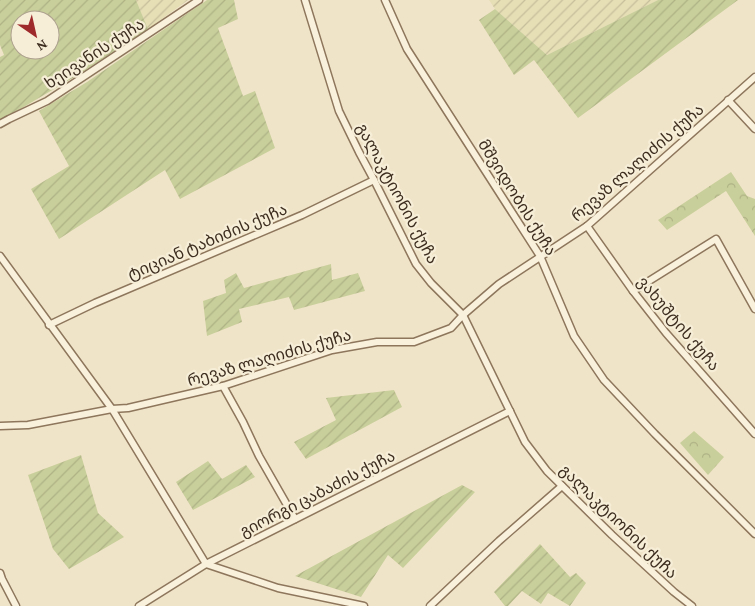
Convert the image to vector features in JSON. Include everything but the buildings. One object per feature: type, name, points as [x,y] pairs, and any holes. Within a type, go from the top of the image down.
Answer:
[{"type":"street","name":"ხეივანის ქუჩა","points":[[0,124],[47,101],[199,0]]},
{"type":"street","name":"გალაკტიონის ქუჩა","points":[[305,0],[340,111],[359,152],[416,264],[431,283],[463,315],[525,442],[547,471],[562,486],[612,535],[692,606]]},
{"type":"street","name":"მშვიდობის ქუჩა","points":[[385,0],[407,49],[540,256],[574,336],[604,380],[755,534]]},
{"type":"street","name":"რევაზ ლაღიძის ქუჩა","points":[[0,426],[28,425],[112,409],[128,408],[223,386],[332,350],[378,342],[414,342],[451,328],[499,284],[587,226],[755,77]]},
{"type":"street","points":[[728,100],[755,129]]},
{"type":"street","name":"ტიციან ტაბიძის ქუჩა","points":[[49,324],[302,215],[374,180]]},
{"type":"street","name":"ვახუშტის ქუჩა","points":[[587,226],[632,291],[666,333],[755,434]]},
{"type":"street","points":[[632,291],[716,239],[755,308]]},
{"type":"street","points":[[0,256],[112,409],[206,564],[278,588],[364,606]]},
{"type":"street","points":[[223,386],[259,456],[295,519]]},
{"type":"street","name":"გიორგი ცაბაძის ქუჩა","points":[[140,606],[206,564],[510,411]]},
{"type":"street","points":[[430,606],[499,541],[562,486]]},
{"type":"street","points":[[0,573],[16,606]]},
{"type":"shaded area","points":[[136,0],[188,0],[148,29]]},
{"type":"shaded area","points":[[489,0],[658,0],[547,55],[495,9]]},
{"type":"green space","points":[[0,0],[136,0],[148,29],[81,73],[0,121],[0,57],[4,55],[0,45]]},
{"type":"green space","points":[[207,0],[234,0],[238,19],[218,28],[243,96],[255,91],[275,148],[180,199],[165,170],[59,239],[31,189],[69,166],[39,111],[87,82]]},
{"type":"green space","points":[[658,0],[738,0],[578,118],[534,60],[514,75],[479,20],[495,9],[547,55]]},
{"type":"green space","points":[[731,172],[747,196],[755,199],[755,236],[726,191],[667,230],[658,220]]},
{"type":"green space","points":[[331,264],[332,280],[358,273],[365,291],[294,310],[289,297],[239,309],[242,322],[207,336],[203,301],[226,293],[224,280],[236,273],[244,288]]},
{"type":"green space","points":[[394,390],[402,407],[306,459],[294,442],[336,420],[326,398]]},
{"type":"green space","points":[[694,431],[724,457],[708,475],[680,443]]},
{"type":"green space","points":[[81,455],[98,513],[124,537],[69,569],[53,549],[28,475]]},
{"type":"green space","points":[[208,461],[222,479],[246,465],[255,477],[193,510],[176,482]]},
{"type":"green space","points":[[462,485],[475,492],[403,568],[388,555],[361,597],[295,576]]},
{"type":"green space","points":[[540,544],[570,577],[576,573],[586,583],[570,606],[548,593],[541,604],[522,591],[508,606],[505,606],[494,592]]}]
